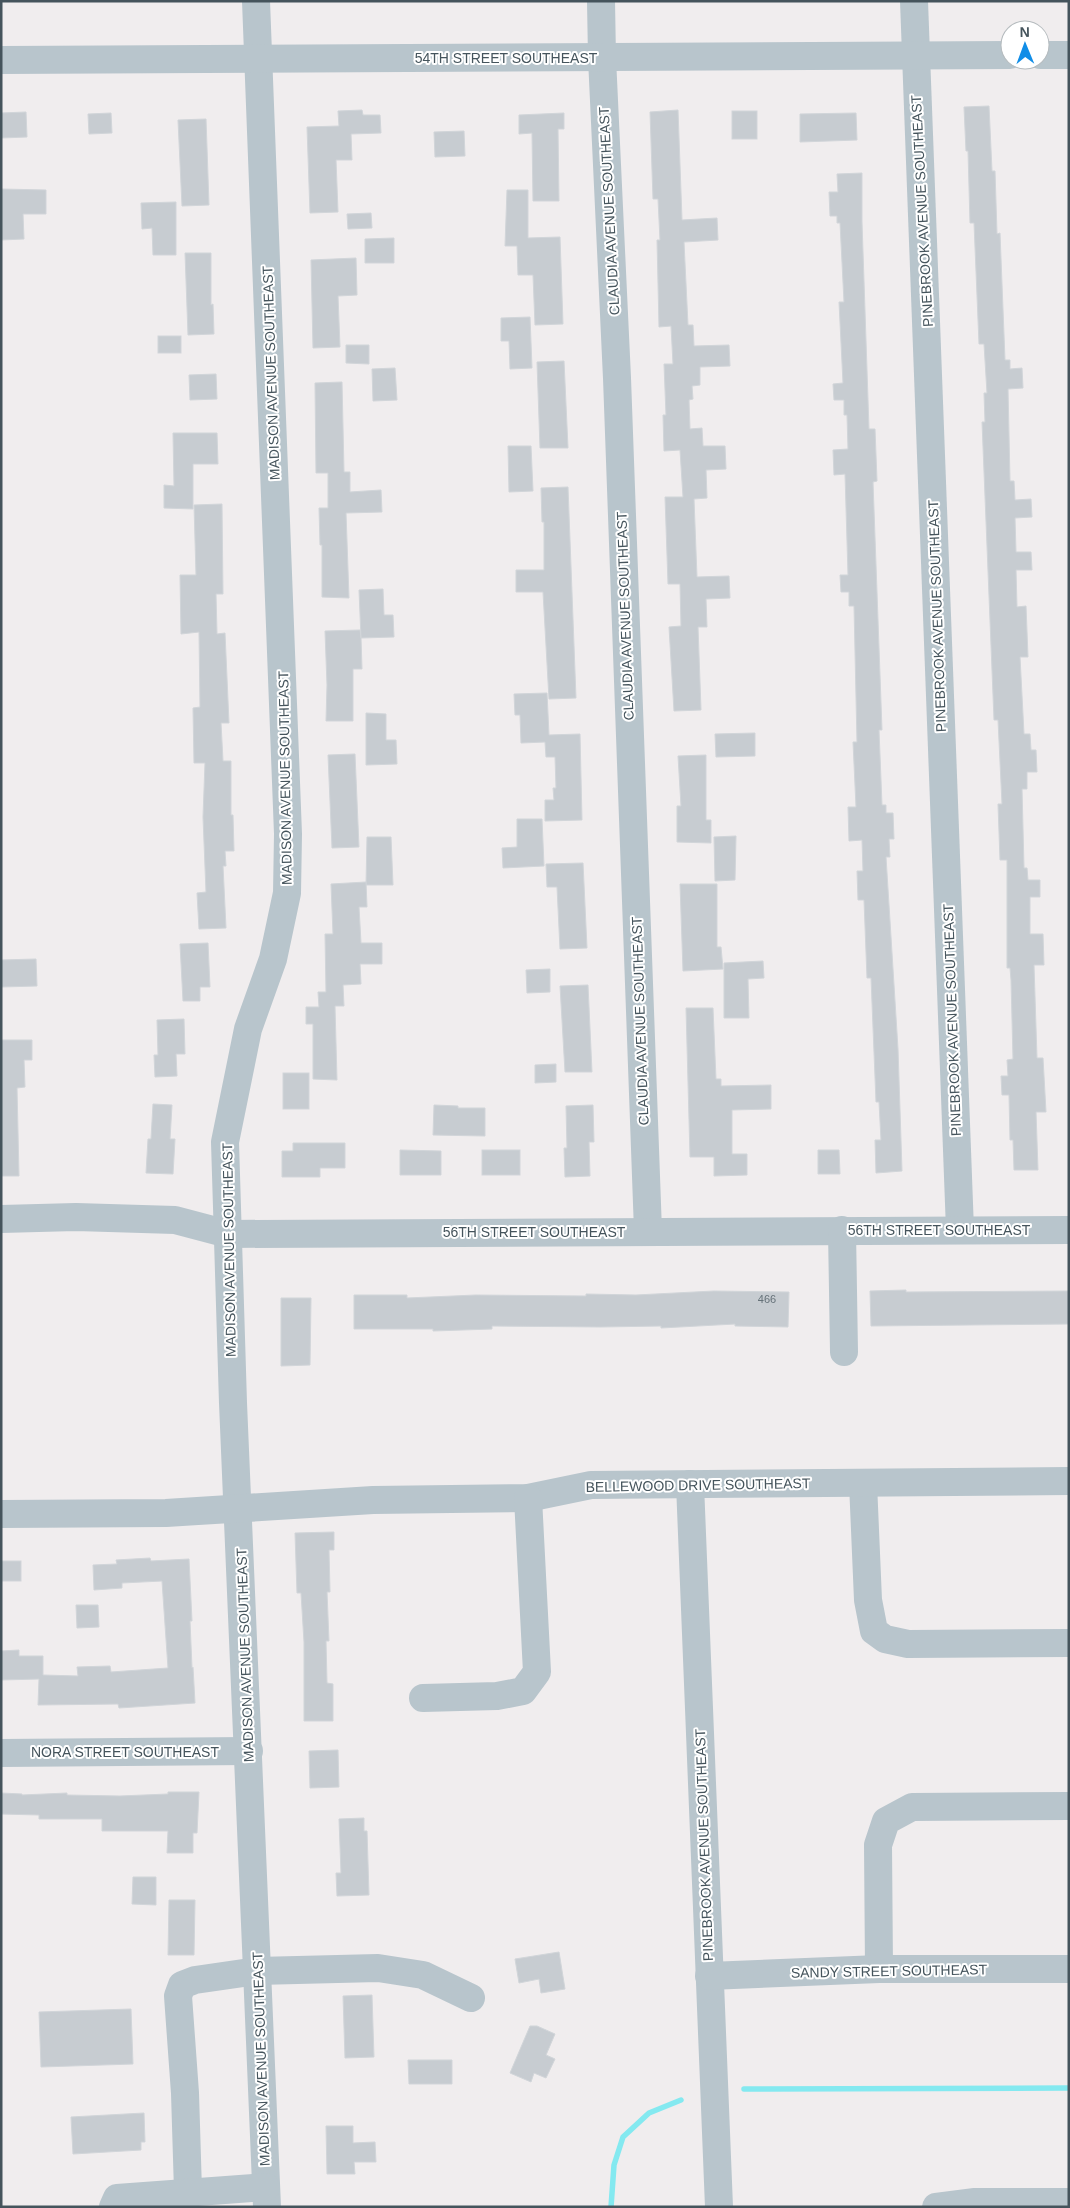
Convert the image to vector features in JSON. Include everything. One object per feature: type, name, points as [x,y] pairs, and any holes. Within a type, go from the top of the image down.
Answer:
[{"type":"street","name":"MADISON AVENUE SOUTHEAST","points":[[256,1],[273,392],[288,834],[287,892],[273,959],[248,1029],[225,1142],[266,2197]]},
{"type":"street","name":"CLAUDIA AVENUE SOUTHEAST","points":[[601,1],[617,378],[648,1231]]},
{"type":"street","name":"PINEBROOK AVENUE SOUTHEAST","points":[[914,1],[960,1230]]},
{"type":"street","name":"54TH STREET SOUTHEAST","points":[[1,60],[1000,55]]},
{"type":"street","points":[[1050,55],[1069,55]]},
{"type":"street","name":"56TH STREET SOUTHEAST","points":[[1,1219],[76,1217],[175,1220],[228,1234],[1069,1230]]},
{"type":"street","points":[[842,1230],[844,1352]]},
{"type":"street","name":"BELLEWOOD DRIVE SOUTHEAST","points":[[1,1514],[166,1513],[373,1500],[528,1498],[591,1485],[1069,1481]]},
{"type":"street","points":[[863,1483],[868,1600],[874,1631],[885,1639],[908,1644],[1069,1643]]},
{"type":"street","name":"PINEBROOK AVENUE SOUTHEAST","points":[[690,1484],[719,2207]]},
{"type":"street","points":[[423,1698],[497,1696],[523,1691],[536,1672],[528,1498]]},
{"type":"street","name":"NORA STREET SOUTHEAST","points":[[1,1753],[249,1751]]},
{"type":"street","points":[[879,1969],[878,1845],[886,1821],[912,1807],[1069,1806]]},
{"type":"street","points":[[188,2192],[178,1996],[182,1984],[195,1980],[258,1971],[378,1968],[423,1976],[471,1998]]},
{"type":"street","name":"SANDY STREET SOUTHEAST","points":[[709,1976],[879,1969],[1069,1969]]},
{"type":"street","points":[[112,2207],[117,2198],[188,2192],[266,2197]]},
{"type":"street","points":[[936,2207],[975,2202],[1069,2202]]},
{"type":"building","points":[[989,106],[992,171],[995,171],[997,234],[1000,233],[1005,360],[1010,360],[1010,369],[1022,368],[1023,388],[1008,389],[1010,481],[1014,481],[1015,500],[1031,499],[1032,517],[1015,518],[1016,552],[1031,552],[1032,570],[1016,570],[1017,607],[1026,606],[1028,657],[1020,657],[1024,734],[1030,734],[1031,750],[1036,750],[1037,772],[1027,772],[1027,789],[1022,789],[1024,868],[1027,868],[1028,880],[1040,880],[1040,897],[1030,897],[1030,934],[1043,934],[1044,965],[1034,965],[1037,1058],[1043,1058],[1046,1112],[1036,1112],[1038,1170],[1014,1170],[1013,1140],[1010,1140],[1009,1095],[1002,1095],[1001,1076],[1008,1076],[1007,1060],[1013,1059],[1011,980],[1010,968],[1007,968],[1007,860],[1000,860],[998,804],[1002,804],[998,720],[994,720],[982,422],[985,422],[984,393],[987,393],[984,344],[979,344],[974,223],[970,223],[968,151],[966,151],[964,107]]},
{"type":"building","points":[[362,110],[363,115],[380,115],[381,133],[351,134],[352,160],[336,160],[338,212],[310,213],[307,127],[339,126],[338,111]]},
{"type":"building","points":[[678,110],[682,220],[717,218],[718,240],[684,242],[688,325],[693,325],[694,346],[729,345],[730,366],[700,367],[700,385],[692,386],[693,399],[689,400],[690,429],[702,428],[703,446],[725,446],[726,469],[706,470],[707,498],[694,499],[697,577],[729,576],[730,598],[706,599],[707,627],[698,627],[701,710],[674,711],[669,627],[681,626],[680,584],[668,584],[665,497],[683,497],[680,450],[664,451],[663,415],[666,415],[664,364],[673,364],[671,326],[659,327],[657,240],[660,240],[658,199],[653,199],[650,112]]},
{"type":"building","points":[[732,111],[757,111],[757,139],[732,139]]},
{"type":"building","points":[[26,112],[27,137],[1,138],[1,113]]},
{"type":"building","points":[[111,113],[112,133],[89,134],[88,114]]},
{"type":"building","points":[[564,113],[564,129],[558,129],[559,201],[533,201],[532,133],[519,134],[519,115]]},
{"type":"building","points":[[856,113],[857,140],[800,142],[800,114]]},
{"type":"building","points":[[206,119],[209,205],[182,206],[178,120]]},
{"type":"building","points":[[464,131],[465,156],[435,157],[434,132]]},
{"type":"building","points":[[862,173],[869,429],[875,429],[877,481],[873,482],[882,730],[879,730],[882,805],[886,805],[886,813],[893,813],[894,839],[889,839],[890,857],[886,857],[898,1049],[902,1171],[876,1173],[875,1140],[881,1140],[879,1102],[876,1102],[871,978],[867,978],[864,900],[858,900],[857,871],[863,871],[862,840],[849,841],[848,807],[856,807],[853,742],[857,742],[854,606],[849,606],[849,592],[841,592],[840,575],[848,575],[845,474],[834,475],[833,450],[848,449],[847,415],[844,415],[844,400],[834,400],[833,384],[843,383],[839,302],[844,302],[840,223],[837,223],[837,216],[830,216],[829,192],[838,192],[837,174]]},
{"type":"building","points":[[1,189],[46,190],[46,214],[23,214],[24,239],[1,240]]},
{"type":"building","points":[[507,190],[528,190],[528,238],[560,237],[563,324],[535,325],[533,275],[518,275],[517,246],[505,246]]},
{"type":"building","points":[[176,202],[176,255],[153,255],[152,228],[142,229],[141,203]]},
{"type":"building","points":[[371,213],[372,228],[348,229],[347,214]]},
{"type":"building","points":[[394,238],[394,263],[365,263],[365,239]]},
{"type":"building","points":[[185,253],[211,253],[211,305],[213,304],[214,334],[188,335]]},
{"type":"building","points":[[356,258],[357,295],[338,296],[340,347],[313,348],[311,260]]},
{"type":"building","points":[[530,317],[532,368],[510,369],[509,341],[501,341],[501,318]]},
{"type":"building","points":[[158,336],[181,336],[181,353],[158,353]]},
{"type":"building","points":[[346,345],[369,345],[369,364],[346,363]]},
{"type":"building","points":[[564,361],[568,448],[540,448],[537,362]]},
{"type":"building","points":[[395,368],[397,400],[373,401],[372,369]]},
{"type":"building","points":[[216,374],[217,399],[190,400],[189,375]]},
{"type":"building","points":[[342,382],[344,472],[350,472],[350,492],[381,490],[382,512],[346,513],[349,598],[322,597],[322,545],[320,545],[319,508],[328,508],[328,473],[316,473],[315,383]]},
{"type":"building","points":[[173,433],[217,433],[218,464],[193,464],[193,509],[164,508],[164,485],[174,486]]},
{"type":"building","points":[[508,446],[531,446],[533,491],[509,492]]},
{"type":"building","points":[[568,487],[576,698],[549,699],[543,592],[516,592],[516,570],[544,570],[544,522],[542,522],[541,488]]},
{"type":"building","points":[[222,504],[223,594],[216,594],[217,634],[225,633],[229,723],[221,723],[223,761],[231,761],[231,815],[233,815],[234,851],[225,851],[226,866],[223,866],[226,928],[199,929],[197,893],[206,892],[203,817],[205,763],[194,763],[193,708],[200,707],[199,632],[181,634],[180,575],[196,575],[194,505]]},
{"type":"building","points":[[383,589],[384,615],[393,615],[394,637],[361,638],[359,590]]},
{"type":"building","points":[[360,630],[362,669],[353,669],[353,721],[326,721],[325,631]]},
{"type":"building","points":[[547,693],[549,735],[580,734],[582,820],[545,821],[545,800],[554,800],[553,788],[556,788],[555,757],[546,757],[545,742],[521,743],[520,715],[515,715],[514,694]]},
{"type":"building","points":[[366,713],[386,714],[386,740],[396,740],[397,764],[366,765]]},
{"type":"building","points":[[755,733],[755,756],[716,757],[715,734]]},
{"type":"building","points":[[355,754],[359,847],[332,848],[328,755]]},
{"type":"building","points":[[706,755],[706,820],[711,820],[711,843],[677,842],[677,806],[681,806],[678,756]]},
{"type":"building","points":[[517,819],[542,819],[544,866],[503,868],[502,848],[517,847]]},
{"type":"building","points":[[736,836],[735,880],[715,881],[714,837]]},
{"type":"building","points":[[367,837],[391,837],[393,885],[366,885]]},
{"type":"building","points":[[583,863],[587,948],[560,949],[557,887],[547,887],[546,864]]},
{"type":"building","points":[[366,882],[367,907],[359,907],[361,943],[382,943],[382,964],[360,964],[361,984],[343,985],[344,1006],[335,1006],[337,1080],[313,1079],[313,1024],[306,1024],[306,1007],[319,1007],[318,992],[326,992],[325,934],[333,934],[331,884]]},
{"type":"building","points":[[680,884],[717,884],[717,947],[721,947],[723,969],[683,971]]},
{"type":"building","points":[[208,943],[210,987],[200,987],[200,1001],[183,1001],[180,944]]},
{"type":"building","points":[[36,959],[37,986],[1,987],[1,960]]},
{"type":"building","points":[[763,961],[764,978],[748,979],[749,1018],[724,1018],[724,963]]},
{"type":"building","points":[[550,969],[550,992],[527,993],[526,970]]},
{"type":"building","points":[[588,985],[592,1072],[565,1072],[560,986]]},
{"type":"building","points":[[686,1008],[713,1008],[716,1079],[721,1079],[721,1086],[771,1085],[771,1109],[732,1110],[732,1154],[747,1154],[747,1175],[714,1176],[714,1157],[690,1157]]},
{"type":"building","points":[[184,1019],[185,1054],[176,1054],[177,1076],[155,1077],[154,1055],[158,1055],[157,1020]]},
{"type":"building","points":[[1,1040],[32,1040],[32,1060],[24,1060],[25,1087],[17,1088],[19,1176],[1,1176]]},
{"type":"building","points":[[556,1064],[556,1082],[535,1083],[535,1065]]},
{"type":"building","points":[[283,1073],[309,1073],[309,1109],[283,1109]]},
{"type":"building","points":[[153,1104],[172,1105],[170,1139],[175,1139],[173,1174],[146,1173],[148,1139],[151,1139]]},
{"type":"building","points":[[434,1105],[458,1106],[458,1108],[485,1108],[485,1136],[433,1135]]},
{"type":"building","points":[[593,1105],[594,1142],[589,1142],[590,1176],[565,1177],[564,1148],[567,1148],[566,1106]]},
{"type":"building","points":[[293,1143],[345,1143],[345,1168],[320,1168],[320,1177],[282,1177],[282,1151],[293,1151]]},
{"type":"building","points":[[400,1150],[441,1151],[441,1175],[400,1175]]},
{"type":"building","points":[[482,1150],[520,1150],[520,1175],[482,1175]]},
{"type":"building","points":[[818,1150],[839,1150],[840,1174],[818,1174]]},
{"type":"building","points":[[906,1290],[906,1292],[1069,1291],[1069,1324],[871,1326],[870,1291]]},
{"type":"building","points":[[714,1291],[789,1292],[788,1327],[735,1326],[735,1324],[661,1328],[661,1326],[492,1326],[492,1329],[433,1331],[433,1329],[354,1329],[354,1295],[407,1295],[407,1298],[476,1295],[636,1295]]},
{"type":"building","points":[[281,1298],[311,1298],[310,1365],[281,1366]]},
{"type":"building","points":[[334,1532],[334,1550],[329,1550],[330,1592],[327,1592],[329,1641],[326,1641],[327,1683],[333,1684],[333,1721],[304,1721],[304,1642],[301,1593],[297,1593],[295,1533]]},
{"type":"building","points":[[150,1558],[151,1561],[189,1559],[192,1621],[190,1621],[195,1703],[119,1708],[118,1704],[38,1705],[39,1679],[1,1680],[1,1651],[19,1650],[19,1656],[43,1656],[43,1675],[78,1676],[77,1667],[110,1666],[111,1672],[168,1668],[162,1581],[122,1583],[122,1588],[94,1590],[93,1565],[117,1564],[116,1560]]},
{"type":"building","points":[[1,1561],[21,1561],[21,1581],[1,1581]]},
{"type":"building","points":[[76,1605],[98,1605],[99,1627],[77,1628]]},
{"type":"building","points":[[338,1750],[339,1787],[310,1788],[309,1751]]},
{"type":"building","points":[[168,1792],[199,1792],[197,1833],[193,1833],[193,1853],[167,1853],[168,1831],[102,1831],[102,1819],[39,1819],[39,1815],[1,1814],[1,1793],[22,1795],[67,1793],[67,1795],[120,1796],[168,1794]]},
{"type":"building","points":[[364,1818],[364,1831],[367,1831],[369,1895],[337,1896],[336,1873],[341,1873],[339,1819]]},
{"type":"building","points":[[133,1877],[156,1877],[156,1905],[132,1904]]},
{"type":"building","points":[[169,1900],[195,1900],[194,1955],[168,1955]]},
{"type":"building","points":[[559,1952],[565,1989],[541,1993],[539,1979],[519,1983],[515,1959]]},
{"type":"building","points":[[372,1995],[374,2057],[345,2058],[343,1996]]},
{"type":"building","points":[[131,2009],[133,2064],[41,2067],[39,2012]]},
{"type":"building","points":[[530,2026],[537,2026],[555,2034],[546,2055],[555,2059],[546,2078],[534,2073],[531,2082],[510,2073]]},
{"type":"building","points":[[408,2060],[452,2060],[452,2084],[409,2084]]},
{"type":"building","points":[[144,2113],[145,2142],[141,2142],[141,2150],[73,2154],[71,2117]]},
{"type":"building","points":[[326,2126],[353,2126],[353,2143],[375,2142],[376,2162],[354,2162],[355,2174],[327,2174]]},
{"type":"waterway","points":[[744,2089],[1069,2088]]},
{"type":"waterway","points":[[611,2207],[614,2165],[623,2137],[649,2113],[681,2100]]}]
